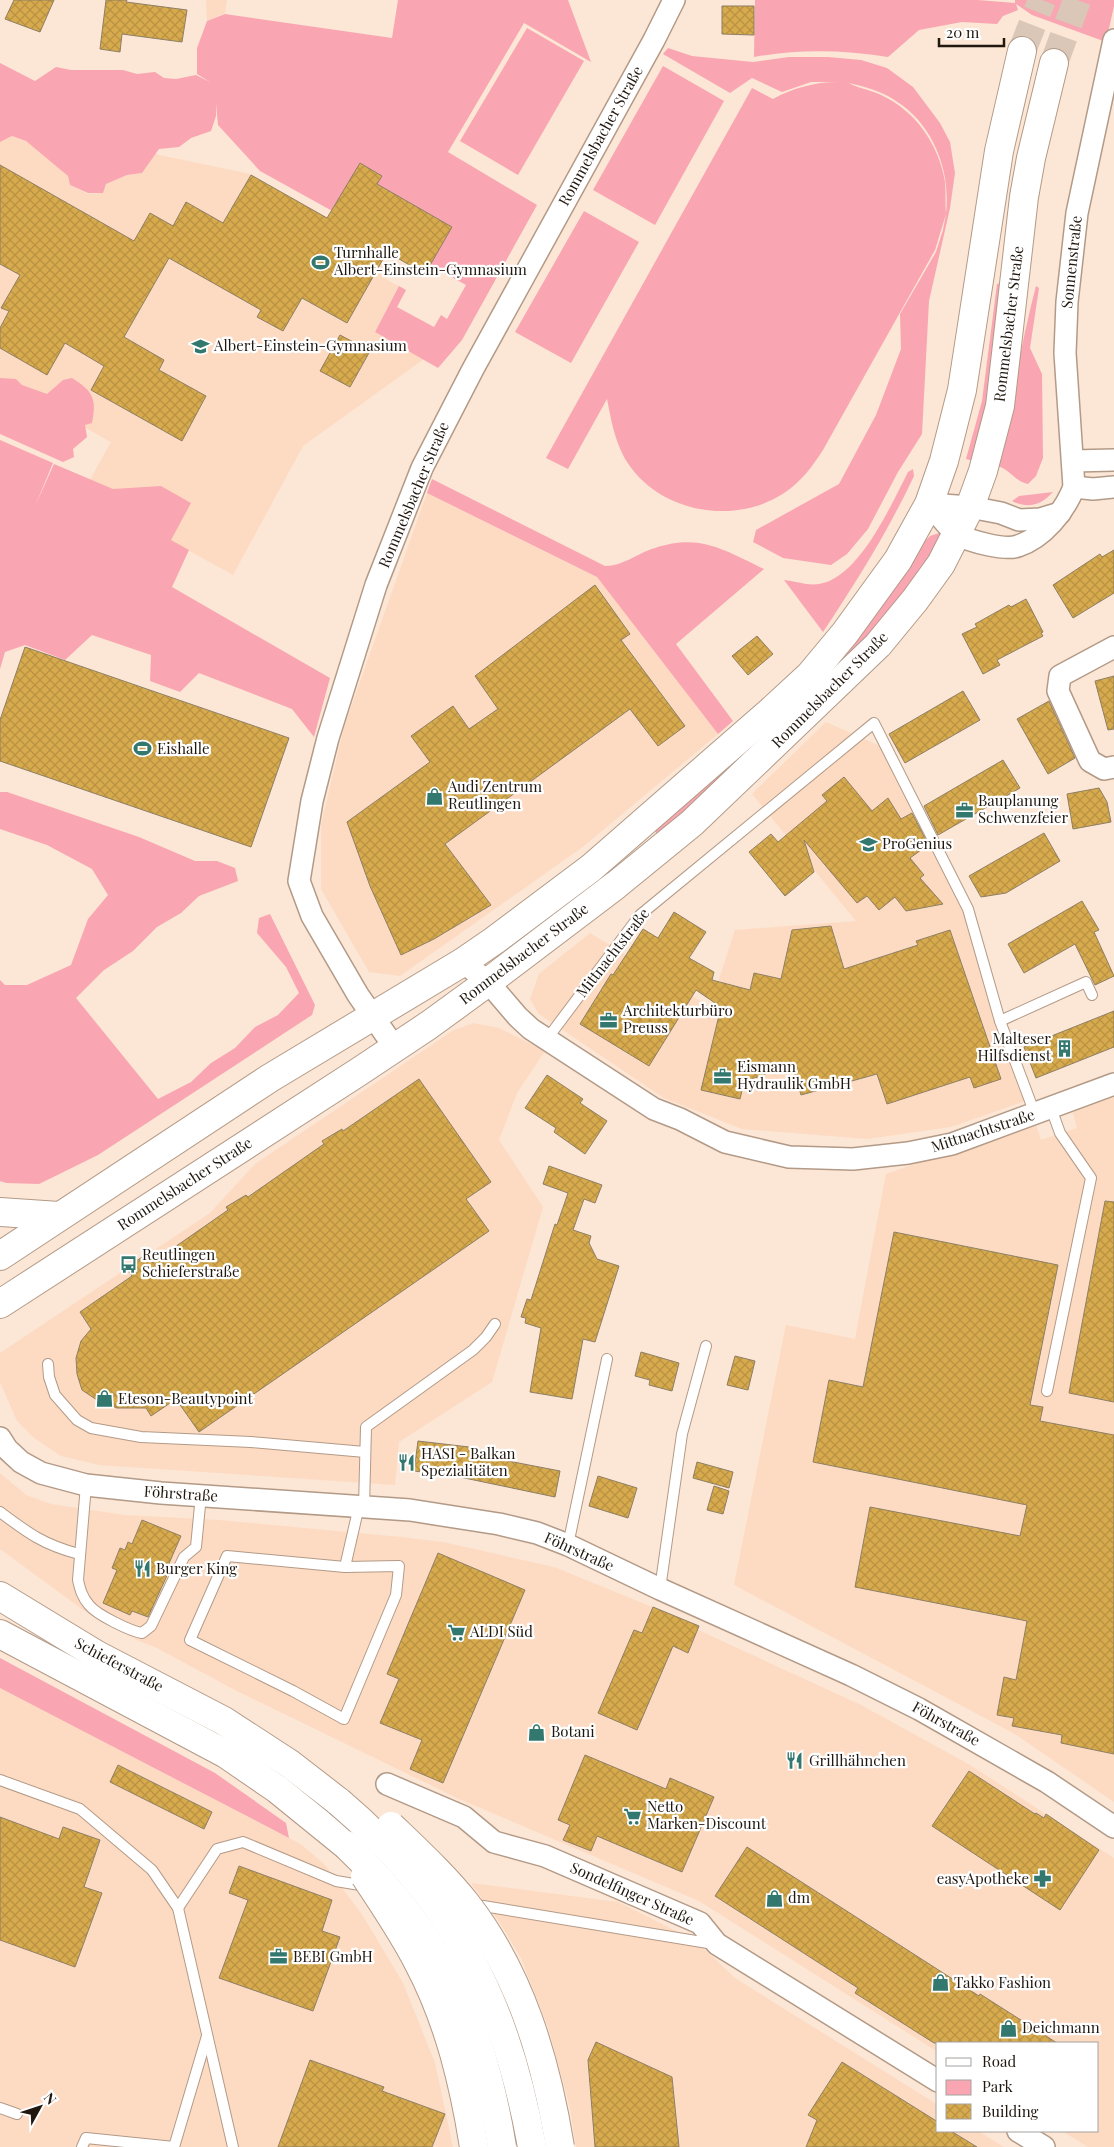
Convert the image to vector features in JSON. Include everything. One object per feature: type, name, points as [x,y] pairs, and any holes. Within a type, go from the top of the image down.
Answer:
[{"type":"main road","name":"Rommelsbacher Straße","points":[[0,1256],[300,1060],[463,962],[591,868],[810,675],[845,634],[898,560],[929,504],[944,461],[962,390],[998,160],[1022,51]]},
{"type":"main road","name":"Rommelsbacher Straße","points":[[0,1304],[394,1048],[488,982],[616,885],[692,823],[878,646],[934,574],[970,507],[983,471],[1000,406],[1024,197],[1031,158],[1054,63]]},
{"type":"main road","points":[[0,1212],[59,1216]]},
{"type":"main road","name":"Schieferstraße","points":[[0,1596],[72,1641],[240,1731],[315,1782],[374,1832],[408,1867],[452,1926],[470,1957],[502,2028],[523,2101],[532,2147]]},
{"type":"main road","name":"Schieferstraße","points":[[0,1634],[226,1754],[277,1788],[346,1845]]},
{"type":"main road","points":[[391,1826],[427,1861],[467,1905],[486,1932],[508,1970],[539,2050],[560,2147]]},
{"type":"main road","points":[[346,1845],[409,1945],[431,1989],[450,2039],[460,2074],[474,2147]]},
{"type":"main road","points":[[346,1845],[381,1880],[408,1912],[431,1944],[450,1976],[476,2039],[496,2110],[502,2147]]},
{"type":"street","name":"Rommelsbacher Straße","points":[[394,1048],[358,995],[312,916],[299,881],[312,801],[331,730],[376,585],[422,468],[482,352],[654,40],[674,0]]},
{"type":"street","name":"Sonnenstraße","points":[[1074,487],[1065,353],[1067,302],[1077,214],[1114,40]]},
{"type":"street","points":[[1073,460],[1114,460]]},
{"type":"street","points":[[929,504],[957,534],[987,545],[1016,547],[1038,537],[1069,501],[1074,487],[1093,489],[1114,488]]},
{"type":"street","points":[[929,504],[970,507],[1001,513],[1019,520],[1040,519],[1060,513]]},
{"type":"street","points":[[1114,647],[1060,676],[1058,690],[1090,761],[1104,769],[1114,767]]},
{"type":"street","name":"Mittnachtstraße","points":[[463,962],[488,982],[518,1017],[547,1039],[654,1109],[680,1119],[725,1142],[789,1157],[853,1159],[908,1153],[952,1144],[1114,1084]]},
{"type":"street","name":"Föhrstraße","points":[[0,1438],[21,1462],[41,1473],[86,1486],[410,1510],[499,1524],[537,1533],[568,1544],[660,1589],[843,1671],[920,1709],[1047,1782],[1114,1827]]},
{"type":"street","name":"Sondelfinger Straße","points":[[387,1784],[464,1817],[494,1842],[545,1856],[700,1923],[717,1944],[936,2080]]},
{"type":"street","points":[[1020,2132],[1044,2147]]},
{"type":"lane","name":"Mittnachtstraße","points":[[547,1039],[640,915],[874,723],[968,909],[1000,1021]]},
{"type":"lane","points":[[1046,1391],[1091,1178],[1043,1111],[1000,1021],[1086,982],[1092,995]]},
{"type":"lane","points":[[345,1567],[361,1507],[366,1427],[473,1350],[486,1337],[495,1324]]},
{"type":"lane","points":[[660,1589],[682,1434],[706,1346]]},
{"type":"lane","points":[[568,1544],[607,1359]]},
{"type":"lane","points":[[48,1364],[49,1377],[56,1395],[78,1420],[90,1428],[141,1438],[251,1442],[365,1452]]},
{"type":"lane","points":[[86,1486],[79,1554],[78,1580],[81,1595],[90,1607],[132,1632],[142,1633],[152,1626],[184,1558],[196,1547],[201,1495]]},
{"type":"lane","points":[[0,1512],[32,1536],[54,1548],[79,1554]]},
{"type":"lane","points":[[227,1556],[345,1567],[399,1566],[396,1595],[344,1719],[293,1691],[190,1640],[227,1556]]},
{"type":"lane","points":[[0,1780],[80,1810],[152,1870],[178,1908],[233,2147]]},
{"type":"lane","points":[[178,1908],[217,1849],[242,1842],[336,1881],[717,1944]]},
{"type":"lane","points":[[82,2147],[86,2138],[174,2147],[207,2035]]},
{"type":"lane","points":[[0,2108],[17,2114]]},
{"type":"shaded area","points":[[206,0],[227,0],[225,13],[207,21]]},
{"type":"shaded area","name":"Albert-Einstein-Gymnasium","points":[[12,136],[26,141],[68,176],[70,185],[88,194],[103,193],[106,184],[127,175],[142,173],[155,154],[250,174],[381,249],[387,280],[399,286],[375,332],[424,359],[303,446],[233,575],[83,492],[111,442],[0,380],[0,142]]},
{"type":"shaded area","points":[[427,493],[597,577],[718,734],[584,846],[400,976],[369,972],[321,889],[321,825],[344,727]]},
{"type":"shaded area","points":[[826,722],[889,750],[967,909],[1031,1099],[951,1127],[867,1139],[742,1129],[664,1098],[539,1014],[530,999],[539,974],[590,933],[710,1007],[735,930],[856,921],[752,794]]},
{"type":"shaded area","points":[[474,1023],[499,1028],[545,1051],[517,1093],[499,1140],[543,1207],[492,1382],[399,1442],[395,1485],[99,1465],[61,1456],[34,1438],[17,1421],[0,1382],[0,1353],[210,1213],[255,1164],[454,1030]]},
{"type":"shaded area","points":[[1114,1095],[1114,1802],[1015,1734],[734,1585],[786,1325],[855,1339],[886,1174],[1035,1122],[1041,1140],[1077,1128],[1072,1110]]},
{"type":"shaded area","points":[[0,1473],[26,1495],[51,1504],[124,1515],[219,1520],[443,1542],[554,1567],[699,1626],[698,1630],[861,1705],[970,1765],[1114,1858],[1114,2147],[1088,2147],[1064,2132],[1099,2132],[1099,2042],[936,2042],[936,2051],[699,1901],[457,1798],[233,1689],[86,1612],[0,1549]]},
{"type":"shaded area","points":[[0,1688],[302,1845],[325,1865],[363,1916],[403,1983],[435,2063],[453,2147],[0,2147]]},
{"type":"shaded area","points":[[471,1883],[618,1902],[696,1941],[735,1978],[936,2104],[936,2132],[980,2132],[1004,2147],[576,2147],[570,2108],[548,2027],[521,1958],[500,1923]]},
{"type":"green space","points":[[398,0],[568,0],[591,62],[524,23],[448,152],[537,205],[462,340],[438,368],[375,332],[399,286],[406,290],[397,307],[434,327],[441,315],[447,319],[466,285],[260,171],[218,125],[216,104],[216,116],[211,131],[191,138],[179,147],[159,149],[142,173],[127,175],[106,184],[103,193],[88,193],[70,185],[68,176],[26,141],[12,136],[0,142],[0,63],[35,81],[56,67],[71,70],[123,70],[137,74],[155,72],[164,78],[176,79],[196,75],[210,82],[197,74],[197,48],[207,21],[225,14],[392,38]]},
{"type":"green space","points":[[755,0],[978,0],[1015,3],[1015,0],[1114,0],[1114,6],[1106,42],[1032,15],[1016,4],[1018,10],[1003,16],[997,24],[962,22],[919,30],[888,57],[821,51],[754,57]]},
{"type":"green space","points":[[527,28],[584,61],[518,175],[460,141]]},
{"type":"green space","points":[[668,48],[692,56],[753,62],[789,57],[828,57],[861,60],[887,68],[913,87],[940,123],[950,142],[955,173],[950,208],[929,301],[922,434],[898,472],[868,529],[847,554],[831,565],[783,558],[753,542],[756,530],[839,484],[876,415],[901,349],[900,314],[936,252],[946,214],[935,250],[823,450],[806,474],[784,493],[764,503],[742,509],[719,511],[696,508],[675,502],[655,491],[638,476],[624,457],[615,436],[607,399],[568,469],[546,458],[752,88],[773,99],[804,86],[838,82],[811,82],[782,92],[752,78],[730,93],[663,54]],"holes":[[[849,83],[873,90],[891,98],[920,122],[937,150],[942,165],[946,181],[946,213],[945,182],[942,168],[924,131],[905,110],[894,102],[877,93]]]},
{"type":"green space","points":[[663,66],[724,101],[655,225],[593,190]]},
{"type":"green space","points":[[584,211],[639,242],[571,363],[515,332]]},
{"type":"green space","points":[[1006,282],[989,403],[974,461],[966,459],[982,401],[997,284]]},
{"type":"green space","points":[[1036,286],[1039,288],[1030,348],[1042,374],[1043,458],[1036,476],[1028,484],[997,466]]},
{"type":"green space","points":[[0,378],[16,379],[22,385],[47,394],[63,380],[72,378],[85,387],[92,396],[94,408],[92,423],[85,425],[87,437],[73,449],[74,457],[63,462],[0,434]]},
{"type":"green space","points":[[0,440],[53,463],[35,506],[54,464],[113,489],[161,486],[191,503],[171,540],[189,550],[172,587],[330,678],[314,737],[292,709],[199,673],[180,692],[150,681],[151,655],[92,635],[65,660],[25,645],[5,652],[0,669]]},
{"type":"green space","points":[[913,469],[914,476],[883,536],[823,632],[784,580],[819,584],[834,579],[847,569],[872,538],[908,472]]},
{"type":"green space","points":[[432,479],[605,566],[624,562],[648,550],[685,542],[699,543],[724,550],[764,569],[676,644],[733,721],[718,734],[597,577],[427,493]]},
{"type":"green space","points":[[1053,492],[1044,500],[1035,504],[1024,505],[1012,501],[1019,496]]},
{"type":"green space","points":[[942,532],[941,540],[893,612],[718,787],[659,834],[656,833],[655,829],[922,544],[930,536]]},
{"type":"green space","points":[[0,792],[7,792],[139,837],[195,861],[217,861],[235,868],[238,881],[199,896],[181,913],[157,927],[133,951],[104,970],[76,998],[158,1099],[191,1082],[211,1063],[235,1048],[255,1027],[278,1015],[299,993],[286,967],[257,933],[259,918],[270,914],[315,1005],[312,1015],[98,1155],[39,1184],[6,1183],[0,1181],[0,980],[5,985],[27,985],[71,965],[88,919],[108,895],[92,869],[47,845],[0,829]]},
{"type":"green space","points":[[0,1658],[215,1773],[286,1823],[289,1838],[0,1688]]},
{"type":"building","points":[[14,0],[54,0],[40,32],[5,19]]},
{"type":"building","points":[[106,0],[127,0],[126,2],[187,10],[182,42],[122,34],[120,52],[100,49]]},
{"type":"building","points":[[722,6],[754,6],[754,35],[722,34]]},
{"type":"building","points":[[360,163],[382,176],[377,184],[452,227],[425,274],[387,252],[347,323],[302,298],[283,331],[257,317],[261,310],[169,258],[124,337],[164,360],[159,370],[206,396],[182,441],[91,390],[104,366],[65,343],[47,375],[0,348],[0,328],[9,311],[1,308],[20,275],[0,264],[0,165],[134,241],[150,213],[173,226],[186,202],[223,223],[251,175],[327,218]]},
{"type":"building","points":[[340,335],[370,351],[350,387],[320,371]]},
{"type":"building","points":[[1114,550],[1114,593],[1073,618],[1053,585],[1100,554],[1102,557]]},
{"type":"building","points":[[595,585],[630,634],[621,640],[685,726],[658,746],[630,709],[445,844],[491,905],[434,939],[401,955],[370,886],[347,822],[430,762],[411,736],[453,706],[469,729],[498,709],[475,676]]},
{"type":"building","points":[[1026,599],[1043,632],[1041,633],[1043,636],[997,660],[1000,665],[983,674],[962,634],[977,627],[975,624],[1009,605],[1011,607]]},
{"type":"building","points":[[757,636],[773,654],[748,675],[732,656]]},
{"type":"building","name":"Eishalle","points":[[25,647],[289,738],[251,847],[0,761],[0,720]]},
{"type":"building","points":[[1114,676],[1114,729],[1108,730],[1095,681]]},
{"type":"building","points":[[963,691],[980,720],[905,763],[889,734]]},
{"type":"building","points":[[1049,701],[1075,758],[1048,774],[1017,719]]},
{"type":"building","points":[[1003,760],[1020,788],[938,835],[924,806]]},
{"type":"building","points":[[844,777],[872,811],[888,798],[901,819],[912,813],[927,842],[919,847],[921,850],[910,858],[924,875],[920,878],[943,904],[906,911],[895,897],[879,910],[867,896],[857,903],[804,840],[814,872],[785,896],[749,852],[771,834],[778,842],[827,801],[822,795]]},
{"type":"building","points":[[1099,788],[1107,802],[1111,822],[1073,829],[1067,794]]},
{"type":"building","points":[[1044,833],[1060,861],[1006,893],[981,897],[969,876]]},
{"type":"building","points":[[1082,901],[1099,930],[1094,932],[1114,976],[1095,985],[1075,944],[1024,973],[1008,944]]},
{"type":"building","points":[[674,912],[706,932],[689,958],[714,972],[712,980],[750,990],[754,973],[781,979],[792,930],[831,926],[844,969],[918,945],[916,941],[950,930],[1001,1079],[974,1088],[970,1077],[887,1104],[877,1074],[801,1095],[792,1064],[744,1082],[740,1099],[701,1090],[721,1007],[696,990],[649,1066],[580,1024],[611,974],[613,975],[643,929],[658,938]]},
{"type":"building","name":"Malteser Hilfsdienst","points":[[1114,1011],[1114,1047],[1036,1078],[1024,1047]]},
{"type":"building","points":[[547,1075],[583,1099],[580,1103],[607,1121],[585,1154],[554,1132],[556,1128],[525,1108]]},
{"type":"building","points":[[419,1079],[491,1182],[466,1199],[489,1231],[199,1432],[176,1399],[151,1416],[146,1408],[117,1408],[97,1400],[82,1390],[77,1374],[76,1358],[81,1341],[91,1329],[80,1312],[132,1276],[126,1268],[145,1255],[152,1263],[228,1210],[226,1207],[246,1195],[248,1197],[324,1144],[322,1141],[342,1129],[343,1131]]},
{"type":"building","points":[[549,1166],[602,1185],[595,1203],[584,1199],[573,1230],[591,1236],[589,1243],[597,1259],[619,1266],[595,1342],[583,1339],[572,1399],[530,1392],[541,1328],[525,1323],[526,1318],[521,1317],[527,1299],[531,1300],[555,1224],[557,1225],[568,1193],[543,1184]]},
{"type":"building","points":[[1105,1201],[1114,1202],[1114,1402],[1069,1393]]},
{"type":"building","points":[[894,1232],[1058,1265],[1030,1405],[1043,1407],[1040,1421],[1114,1435],[1114,1754],[1061,1743],[1062,1735],[1012,1726],[1014,1718],[997,1715],[1004,1677],[1016,1680],[1027,1621],[855,1587],[870,1507],[1020,1536],[1027,1505],[813,1462],[829,1380],[863,1387]]},
{"type":"building","points":[[641,1352],[679,1363],[672,1391],[649,1385],[650,1380],[635,1376]]},
{"type":"building","points":[[735,1356],[755,1361],[748,1390],[727,1385]]},
{"type":"building","points":[[418,1441],[469,1447],[504,1455],[503,1460],[560,1471],[555,1497],[455,1476],[414,1471]]},
{"type":"building","points":[[697,1462],[733,1472],[729,1488],[693,1478]]},
{"type":"building","points":[[598,1476],[637,1488],[628,1518],[589,1506]]},
{"type":"building","points":[[714,1486],[729,1491],[723,1514],[707,1510]]},
{"type":"building","name":"Burger King","points":[[142,1520],[181,1536],[167,1568],[170,1569],[148,1617],[132,1611],[130,1615],[103,1603],[117,1570],[112,1568],[120,1548],[125,1550],[128,1542],[132,1544]]},
{"type":"building","name":"ALDI Süd","points":[[438,1553],[525,1590],[443,1783],[410,1769],[422,1740],[380,1723],[399,1679],[387,1674]]},
{"type":"building","points":[[653,1607],[699,1626],[688,1653],[673,1646],[637,1730],[598,1713],[634,1630],[642,1633]]},
{"type":"building","name":"Netto Marken-Discount","points":[[585,1755],[666,1789],[670,1778],[714,1797],[682,1872],[597,1836],[591,1851],[563,1840],[570,1825],[558,1820]]},
{"type":"building","points":[[118,1765],[212,1812],[204,1829],[110,1782]]},
{"type":"building","points":[[969,1771],[1035,1814],[1044,1818],[1046,1814],[1099,1850],[1060,1910],[932,1826]]},
{"type":"building","points":[[0,1817],[59,1839],[63,1827],[100,1840],[84,1887],[102,1893],[75,1967],[0,1940]]},
{"type":"building","points":[[747,1847],[979,1996],[980,1994],[1055,2042],[934,2043],[855,1993],[858,1988],[715,1896]]},
{"type":"building","name":"BEBI GmbH","points":[[239,1866],[332,1900],[322,1931],[340,1937],[313,2011],[219,1978],[248,1900],[229,1893]]},
{"type":"building","points":[[596,2042],[672,2077],[679,2147],[595,2147],[588,2060]]},
{"type":"building","points":[[310,2060],[384,2087],[382,2091],[445,2114],[432,2147],[278,2147]]},
{"type":"building","points":[[842,2062],[936,2121],[936,2132],[953,2132],[977,2147],[806,2147],[817,2120],[808,2115]]},
{"type":"tunnel","points":[[1022,51],[1042,0]]},
{"type":"tunnel","points":[[1054,63],[1077,0]]},
{"type":"place","name":"Turnhalle Albert-Einstein-Gymnasium","points":[[320,262]]},
{"type":"place","name":"Albert-Einstein-Gymnasium","points":[[200,346]]},
{"type":"place","name":"Eishalle","points":[[143,749]]},
{"type":"place","name":"Audi Zentrum Reutlingen","points":[[434,796]]},
{"type":"place","name":"Bauplanung Schwenzfeier","points":[[964,810]]},
{"type":"place","name":"ProGenius","points":[[868,844]]},
{"type":"place","name":"Architekturbüro Preuss","points":[[609,1020]]},
{"type":"place","name":"Malteser Hilfsdienst","points":[[1065,1048]]},
{"type":"place","name":"Eismann Hydraulik GmbH","points":[[723,1076]]},
{"type":"place","name":"Reutlingen Schieferstraße","points":[[128,1264]]},
{"type":"place","name":"Eteson-Beautypoint","points":[[104,1399]]},
{"type":"place","name":"HASI - Balkan Spezialitäten","points":[[407,1463]]},
{"type":"place","name":"Burger King","points":[[142,1569]]},
{"type":"place","name":"ALDI Süd","points":[[456,1632]]},
{"type":"place","name":"Botani","points":[[537,1732]]},
{"type":"place","name":"Grillhähnchen","points":[[795,1761]]},
{"type":"place","name":"Netto Marken-Discount","points":[[633,1816]]},
{"type":"place","name":"easyApotheke","points":[[1043,1879]]},
{"type":"place","name":"dm","points":[[774,1898]]},
{"type":"place","name":"BEBI GmbH","points":[[279,1957]]},
{"type":"place","name":"Takko Fashion","points":[[940,1983]]},
{"type":"place","name":"Deichmann","points":[[1008,2028]]}]
